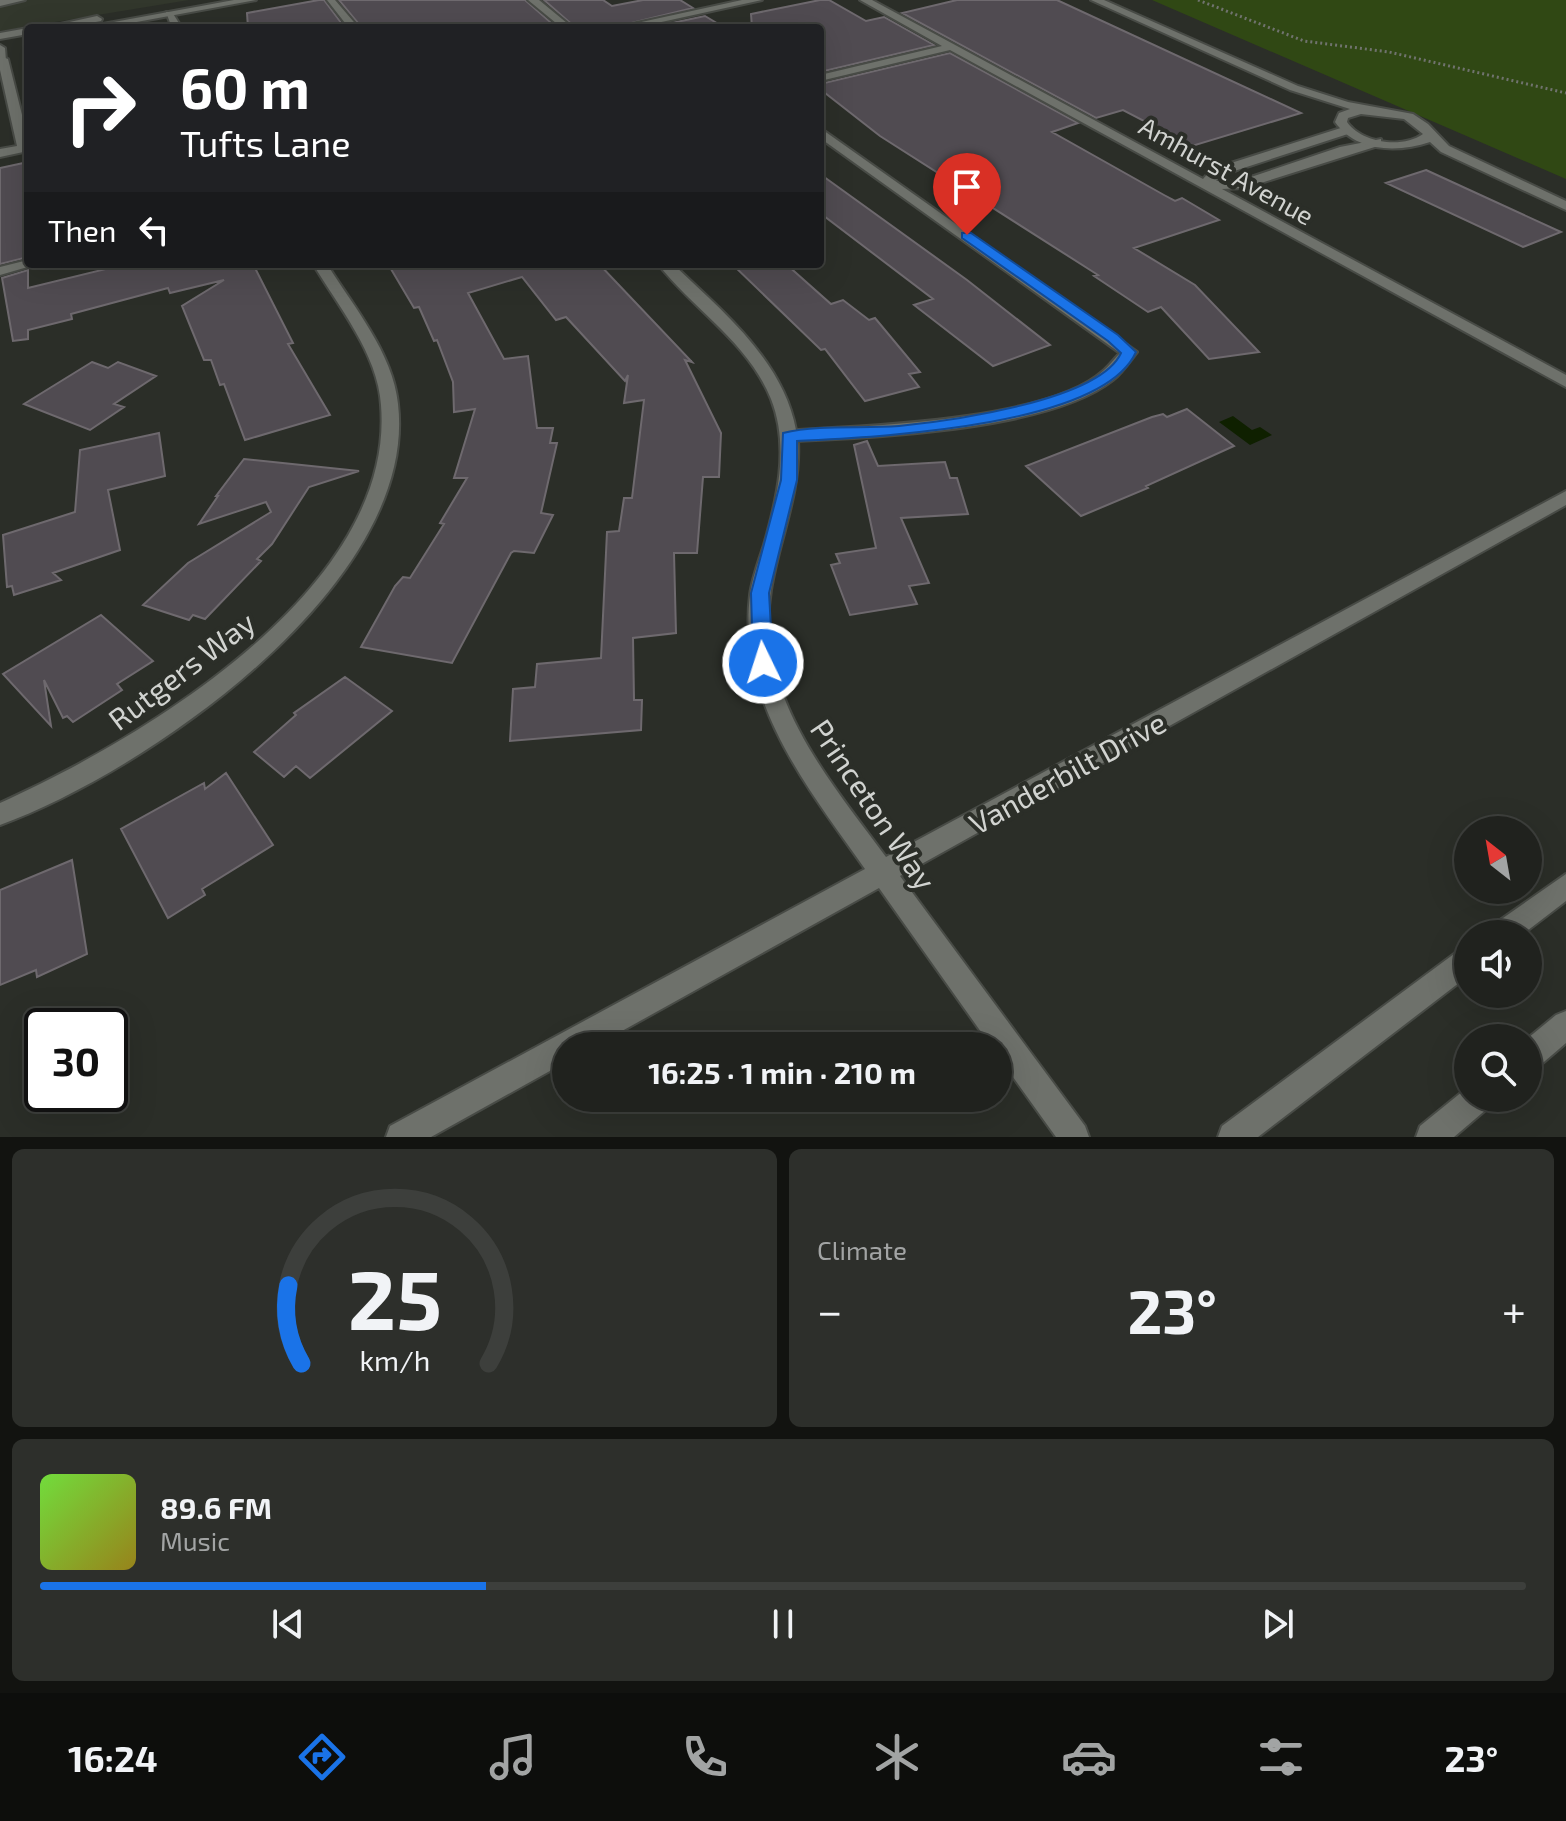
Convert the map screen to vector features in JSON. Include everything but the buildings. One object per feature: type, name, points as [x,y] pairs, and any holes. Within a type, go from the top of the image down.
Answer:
[{"type":"street","points":[[70,24],[211,0]]},
{"type":"street","points":[[110,24],[251,0]]},
{"type":"street","points":[[533,0],[563,24]]},
{"type":"street","points":[[705,0],[718,8]]},
{"type":"street","points":[[639,24],[757,0]]},
{"type":"street","name":"Amhurst Avenue","points":[[865,0],[1566,382]]},
{"type":"street","points":[[1096,0],[1294,88],[1346,105],[1412,118],[1421,123],[1445,149],[1496,176],[1566,206]]},
{"type":"street","points":[[331,1],[351,24]]},
{"type":"street","points":[[0,36],[24,32]]},
{"type":"street","points":[[24,40],[1,50],[24,140]]},
{"type":"street","points":[[824,77],[951,47]]},
{"type":"street","points":[[1294,88],[1303,96],[1333,110],[1344,126],[1377,142],[1420,149],[1496,176]]},
{"type":"street","points":[[1205,185],[1217,172],[1344,126],[1350,113],[1372,110]]},
{"type":"street","points":[[1392,145],[1418,143],[1429,134]]},
{"type":"street","points":[[788,436],[899,431],[1005,415],[1073,395],[1123,365],[1129,352],[824,135]]},
{"type":"street","points":[[1205,185],[1240,185],[1377,142]]},
{"type":"street","points":[[0,153],[24,148]]},
{"type":"street","points":[[0,271],[24,266]]},
{"type":"street","name":"Rutgers Way","points":[[0,814],[120,755],[243,667],[281,632],[332,575],[371,516],[386,475],[392,434],[390,402],[383,372],[322,268]]},
{"type":"street","name":"Princeton Way","points":[[669,268],[736,335],[762,368],[780,400],[788,436],[789,480],[760,593],[763,663],[774,702],[800,758],[1074,1137]]},
{"type":"street","name":"Vanderbilt Drive","points":[[592,1032],[1566,497]]},
{"type":"street","points":[[1521,920],[1566,886]]},
{"type":"street","points":[[1233,1137],[1454,971]]},
{"type":"street","points":[[1542,1045],[1566,1025]]},
{"type":"street","name":"Vanderbilt Drive","points":[[401,1137],[552,1054]]},
{"type":"street","points":[[1431,1137],[1461,1112]]},
{"type":"lane","points":[[0,3],[21,0]]},
{"type":"lane","points":[[169,14],[175,24]]},
{"type":"path","points":[[1198,0],[1304,41],[1389,52],[1566,93]]},
{"type":"shaded area","points":[[0,0],[189,0],[43,24],[24,24],[24,27],[0,31]]},
{"type":"shaded area","points":[[1152,0],[1566,0],[1566,179]]},
{"type":"shaded area","points":[[1233,416],[1252,430],[1260,427],[1272,435],[1250,445],[1219,422]]},
{"type":"route","points":[[763,663],[760,593],[789,480],[788,436],[899,431],[1005,415],[1073,395],[1123,365],[1129,352],[1113,338],[967,235]]}]
